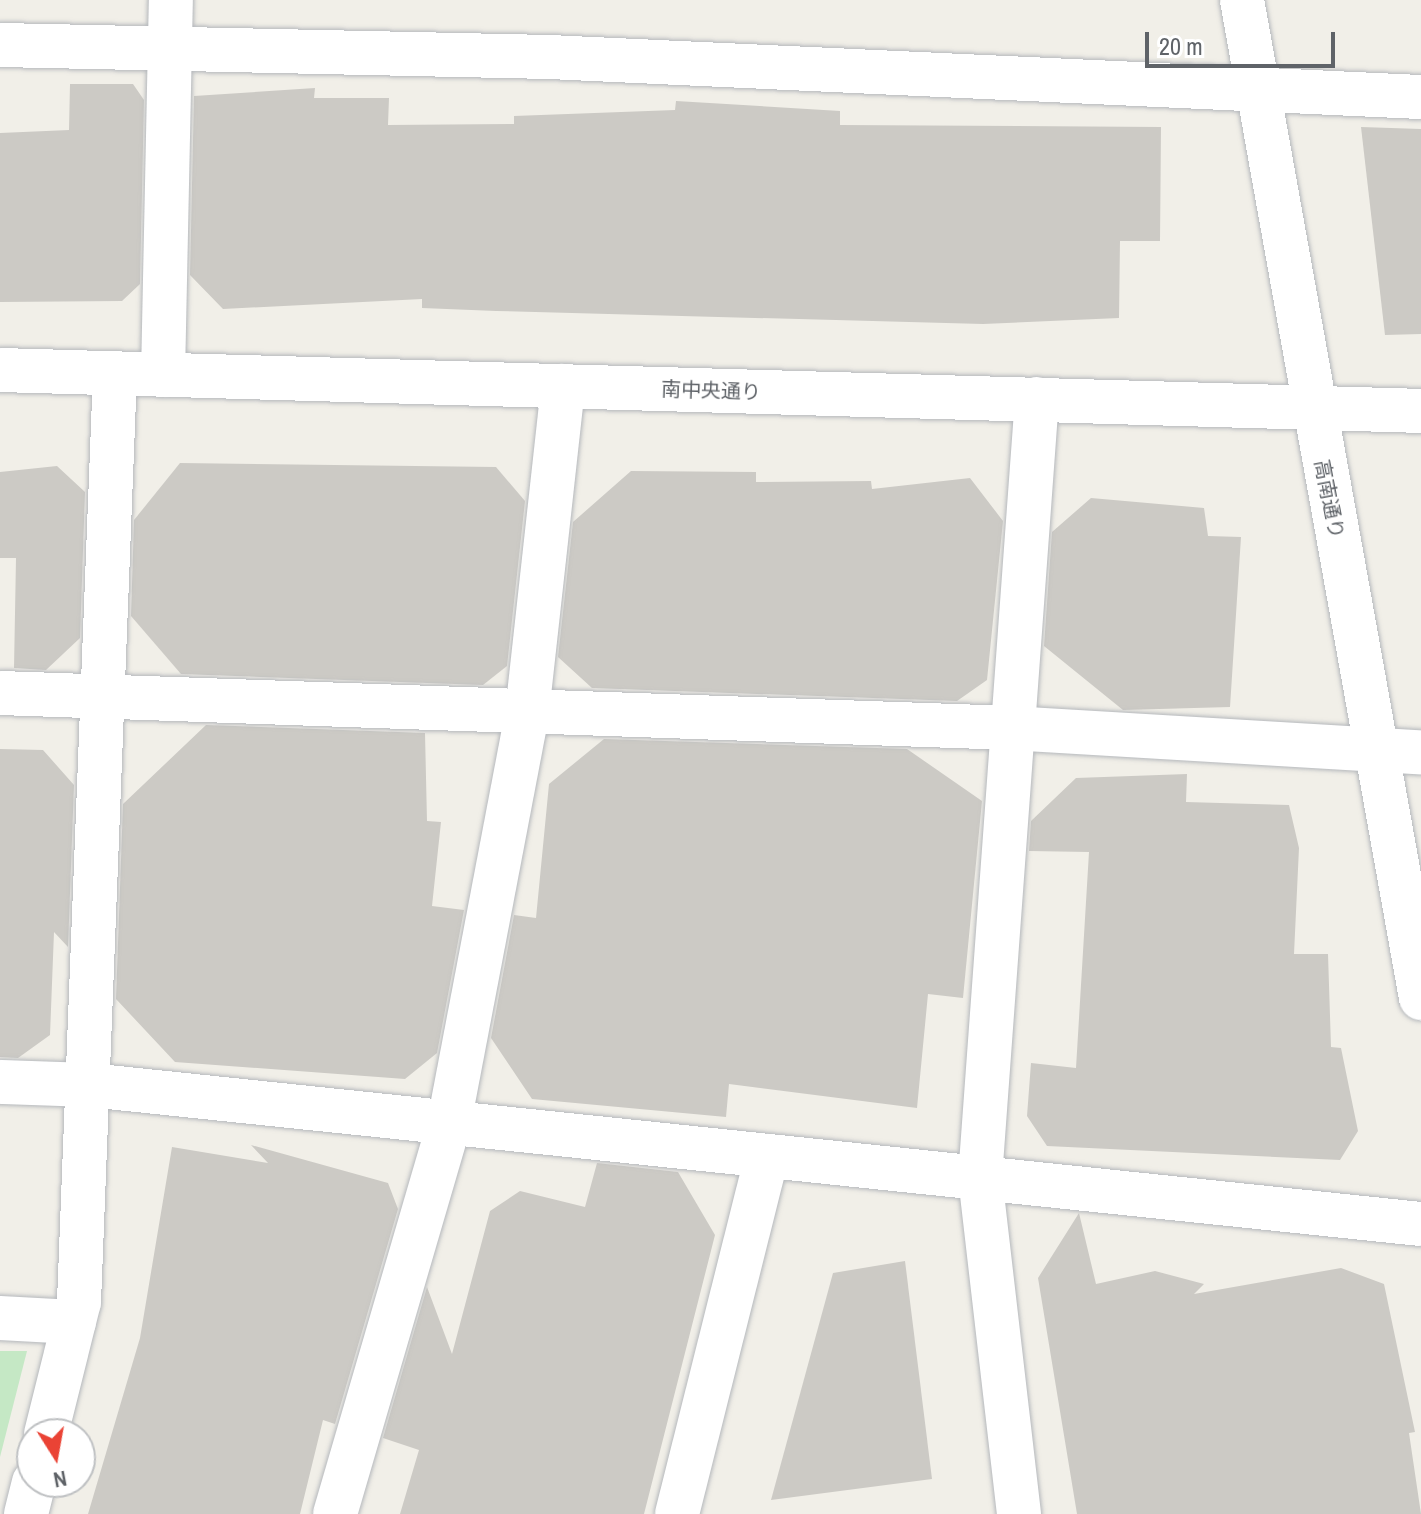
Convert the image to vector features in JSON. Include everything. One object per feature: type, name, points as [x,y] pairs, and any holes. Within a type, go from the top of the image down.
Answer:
[{"type":"street","points":[[163,375],[171,0]]},
{"type":"street","name":"高南通り","points":[[1242,0],[1373,747],[1421,998]]},
{"type":"street","points":[[0,45],[169,52],[549,57],[1421,97]]},
{"type":"street","name":"南中央通り","points":[[0,370],[1421,411]]},
{"type":"street","points":[[50,1418],[74,1322],[89,1085],[115,374]]},
{"type":"street","points":[[335,1514],[449,1123],[527,713],[563,386]]},
{"type":"street","points":[[1019,1514],[980,1178],[1037,399]]},
{"type":"street","points":[[0,693],[103,694],[527,713],[1011,728],[1421,752]]},
{"type":"street","points":[[0,1082],[89,1085],[1421,1224]]},
{"type":"street","points":[[677,1514],[767,1156]]},
{"type":"street","points":[[0,1318],[74,1322]]},
{"type":"green space","points":[[0,1351],[27,1351],[0,1457]]},
{"type":"building","points":[[70,84],[133,84],[144,100],[140,284],[122,301],[0,302],[0,133],[69,130]]},
{"type":"building","points":[[315,88],[314,98],[389,98],[388,125],[514,124],[514,116],[675,110],[676,101],[840,111],[840,125],[1161,127],[1160,241],[1120,241],[1119,318],[983,324],[496,311],[422,308],[422,299],[223,309],[190,275],[194,96]]},
{"type":"building","points":[[1361,127],[1421,129],[1421,334],[1385,335]]},
{"type":"building","points":[[180,463],[496,467],[525,501],[507,666],[483,685],[181,674],[131,616],[134,520]]},
{"type":"building","points":[[57,466],[85,492],[80,638],[46,670],[14,668],[16,558],[0,558],[0,472]]},
{"type":"building","points":[[631,471],[756,472],[756,482],[871,481],[872,489],[970,478],[1003,521],[987,680],[957,701],[592,688],[558,657],[573,522]]},
{"type":"building","points":[[1091,498],[1204,508],[1208,536],[1241,537],[1230,707],[1123,710],[1044,646],[1052,532]]},
{"type":"building","points":[[206,725],[425,733],[427,821],[441,822],[432,906],[464,910],[437,1053],[405,1079],[175,1062],[116,999],[123,804]]},
{"type":"building","points":[[604,739],[907,749],[982,801],[963,998],[928,994],[917,1108],[729,1084],[726,1117],[532,1099],[491,1038],[514,915],[536,918],[549,784]]},
{"type":"building","points":[[0,749],[43,750],[74,785],[68,947],[54,932],[50,1035],[18,1058],[0,1057]]},
{"type":"building","points":[[1187,774],[1186,802],[1289,805],[1299,848],[1294,954],[1328,954],[1331,1047],[1341,1048],[1358,1131],[1340,1160],[1047,1146],[1027,1116],[1031,1063],[1076,1068],[1089,852],[1029,851],[1031,821],[1076,778]]},
{"type":"building","points":[[251,1145],[388,1183],[398,1209],[335,1424],[323,1420],[300,1514],[88,1514],[93,1498],[96,1498],[96,1487],[140,1338],[172,1147],[268,1163]]},
{"type":"building","points":[[597,1163],[678,1172],[715,1235],[644,1514],[400,1514],[419,1450],[383,1438],[427,1287],[452,1354],[490,1211],[520,1191],[585,1207]]},
{"type":"building","points":[[1079,1213],[1096,1284],[1155,1271],[1204,1284],[1194,1294],[1341,1268],[1384,1284],[1415,1432],[1409,1433],[1421,1514],[1077,1514],[1038,1278]]},
{"type":"building","points":[[905,1261],[932,1479],[771,1500],[833,1273]]}]
